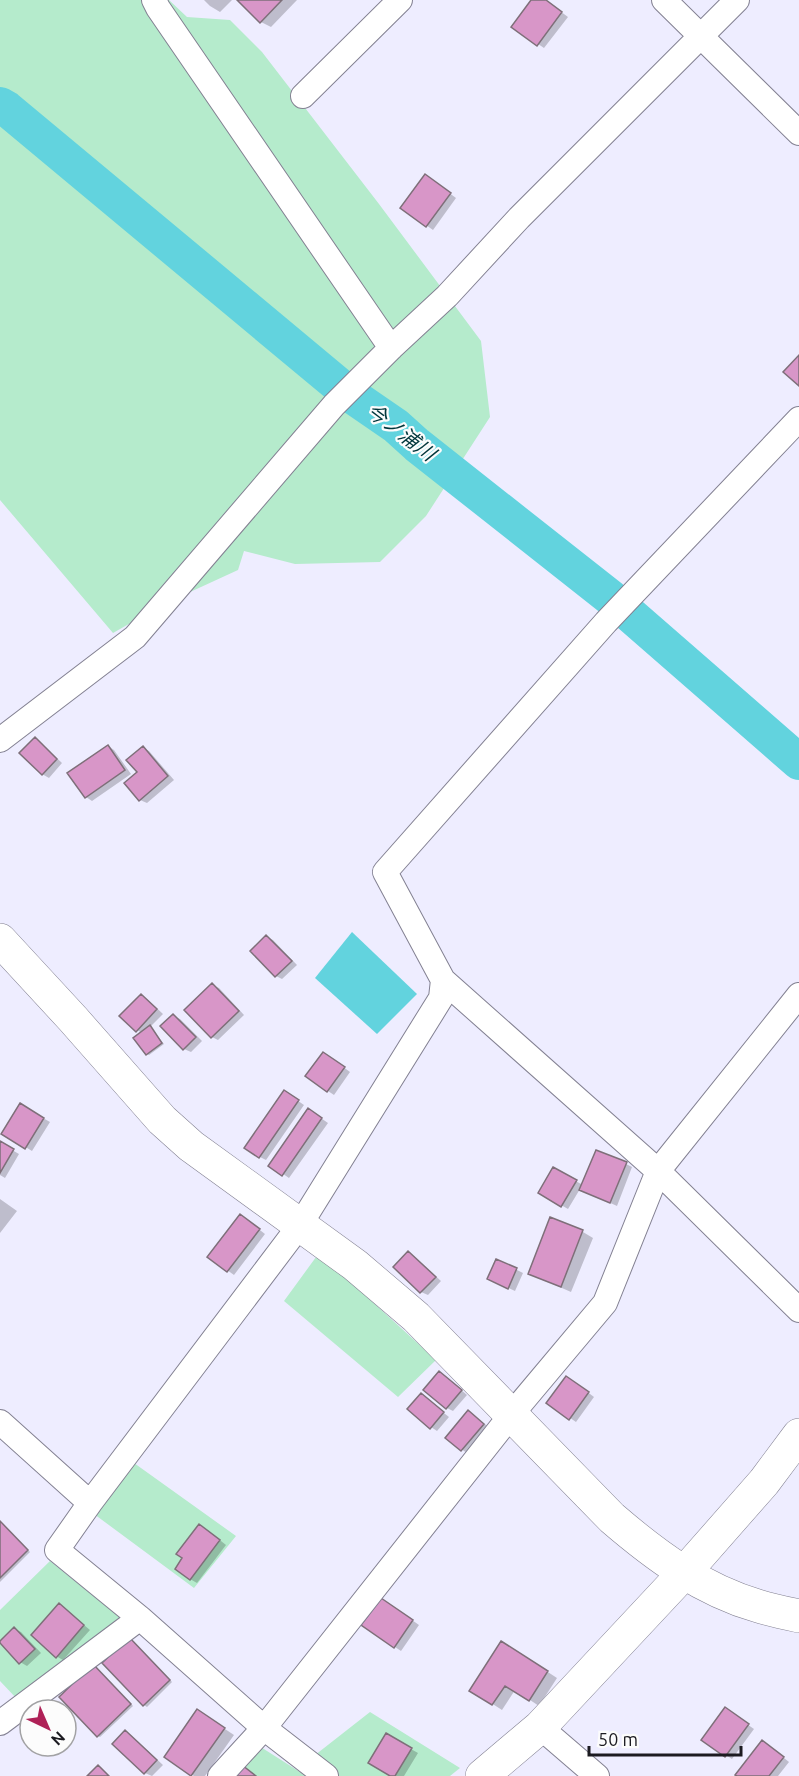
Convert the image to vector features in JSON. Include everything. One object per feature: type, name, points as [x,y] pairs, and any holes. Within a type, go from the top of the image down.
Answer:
[{"type":"street","points":[[154,0],[391,348]]},
{"type":"street","points":[[303,96],[400,0]]},
{"type":"street","points":[[664,0],[799,133]]},
{"type":"street","points":[[0,740],[135,637],[334,405],[447,296],[519,218],[737,0]]},
{"type":"street","points":[[799,419],[606,622],[385,872],[443,980],[658,1171],[799,1310]]},
{"type":"street","points":[[0,940],[162,1120],[191,1146],[355,1265],[416,1317],[612,1518],[636,1539],[698,1581],[757,1606],[799,1616]]},
{"type":"street","points":[[326,1776],[264,1728],[140,1618],[57,1550],[300,1225],[441,998],[443,980]]},
{"type":"street","points":[[220,1776],[264,1728],[511,1415],[605,1303],[658,1171],[799,995]]},
{"type":"street","points":[[0,1422],[90,1503]]},
{"type":"street","points":[[482,1776],[540,1727],[684,1573],[764,1482],[799,1435]]},
{"type":"street","points":[[0,1723],[140,1618]]},
{"type":"street","points":[[540,1727],[597,1776]]},
{"type":"green space","points":[[0,0],[169,0],[187,17],[230,20],[262,52],[481,341],[490,417],[426,516],[380,562],[295,564],[244,551],[238,570],[164,604],[113,633],[0,500]]},
{"type":"green space","points":[[319,1253],[436,1360],[398,1397],[284,1301]]},
{"type":"green space","points":[[134,1463],[236,1536],[194,1588],[94,1514]]},
{"type":"green space","points":[[50,1561],[121,1618],[17,1699],[0,1681],[0,1610]]},
{"type":"green space","points":[[370,1712],[460,1768],[450,1776],[256,1776],[242,1765],[256,1744],[300,1772],[310,1759]]},
{"type":"water","points":[[352,932],[417,994],[377,1034],[315,978]]},
{"type":"building","points":[[237,0],[282,0],[260,23]]},
{"type":"building","points":[[531,0],[546,0],[562,12],[537,46],[511,27]]},
{"type":"building","points":[[425,174],[451,193],[426,227],[400,208]]},
{"type":"building","points":[[799,355],[799,386],[783,372]]},
{"type":"building","points":[[35,737],[57,759],[42,775],[19,753]]},
{"type":"building","points":[[108,745],[125,770],[85,798],[67,773]]},
{"type":"building","points":[[143,746],[168,776],[139,801],[124,783],[137,772],[126,760]]},
{"type":"building","points":[[266,935],[292,961],[275,977],[250,951]]},
{"type":"building","points":[[212,983],[239,1011],[211,1038],[184,1010]]},
{"type":"building","points":[[141,994],[157,1009],[136,1032],[119,1016]]},
{"type":"building","points":[[173,1014],[196,1037],[183,1050],[160,1026]]},
{"type":"building","points":[[150,1025],[162,1043],[146,1055],[133,1038]]},
{"type":"building","points":[[323,1052],[345,1067],[327,1092],[305,1076]]},
{"type":"building","points":[[284,1090],[299,1100],[259,1158],[244,1148]]},
{"type":"building","points":[[20,1103],[44,1118],[25,1149],[1,1134]]},
{"type":"building","points":[[308,1108],[322,1118],[282,1176],[268,1166]]},
{"type":"building","points":[[0,1141],[14,1149],[0,1173]]},
{"type":"building","points":[[596,1150],[627,1162],[610,1203],[579,1190]]},
{"type":"building","points":[[553,1167],[577,1180],[561,1207],[538,1193]]},
{"type":"building","points":[[240,1214],[260,1229],[227,1272],[207,1257]]},
{"type":"building","points":[[550,1217],[583,1230],[561,1287],[528,1274]]},
{"type":"building","points":[[408,1251],[436,1277],[420,1293],[393,1267]]},
{"type":"building","points":[[496,1259],[517,1268],[508,1289],[487,1279]]},
{"type":"building","points":[[439,1371],[462,1390],[446,1409],[423,1390]]},
{"type":"building","points":[[566,1376],[589,1392],[569,1420],[546,1403]]},
{"type":"building","points":[[421,1393],[444,1412],[430,1429],[407,1409]]},
{"type":"building","points":[[468,1410],[484,1424],[461,1451],[445,1438]]},
{"type":"building","points":[[0,1521],[28,1550],[0,1578]]},
{"type":"building","points":[[199,1524],[220,1540],[190,1580],[175,1569],[182,1558],[176,1554]]},
{"type":"building","points":[[381,1598],[413,1620],[394,1648],[361,1625]]},
{"type":"building","points":[[59,1603],[84,1625],[56,1658],[31,1635]]},
{"type":"building","points":[[14,1627],[35,1649],[19,1664],[0,1643]]},
{"type":"building","points":[[129,1637],[170,1680],[143,1706],[102,1663]]},
{"type":"building","points":[[501,1641],[548,1671],[529,1701],[505,1686],[492,1705],[469,1691]]},
{"type":"building","points":[[93,1664],[131,1704],[97,1737],[78,1717],[78,1698],[59,1697]]},
{"type":"building","points":[[725,1707],[749,1724],[725,1757],[701,1740]]},
{"type":"building","points":[[197,1709],[225,1728],[191,1776],[164,1757]]},
{"type":"building","points":[[125,1730],[157,1760],[144,1774],[112,1744]]},
{"type":"building","points":[[386,1733],[412,1748],[395,1776],[390,1776],[368,1763]]},
{"type":"building","points":[[762,1740],[784,1757],[769,1776],[735,1775]]},
{"type":"building","points":[[98,1765],[109,1776],[87,1776]]},
{"type":"building","points":[[242,1765],[256,1776],[233,1776]]},
{"type":"waterway","name":"今ノ浦川","points":[[0,105],[348,393],[396,426],[611,598],[799,762]]}]
